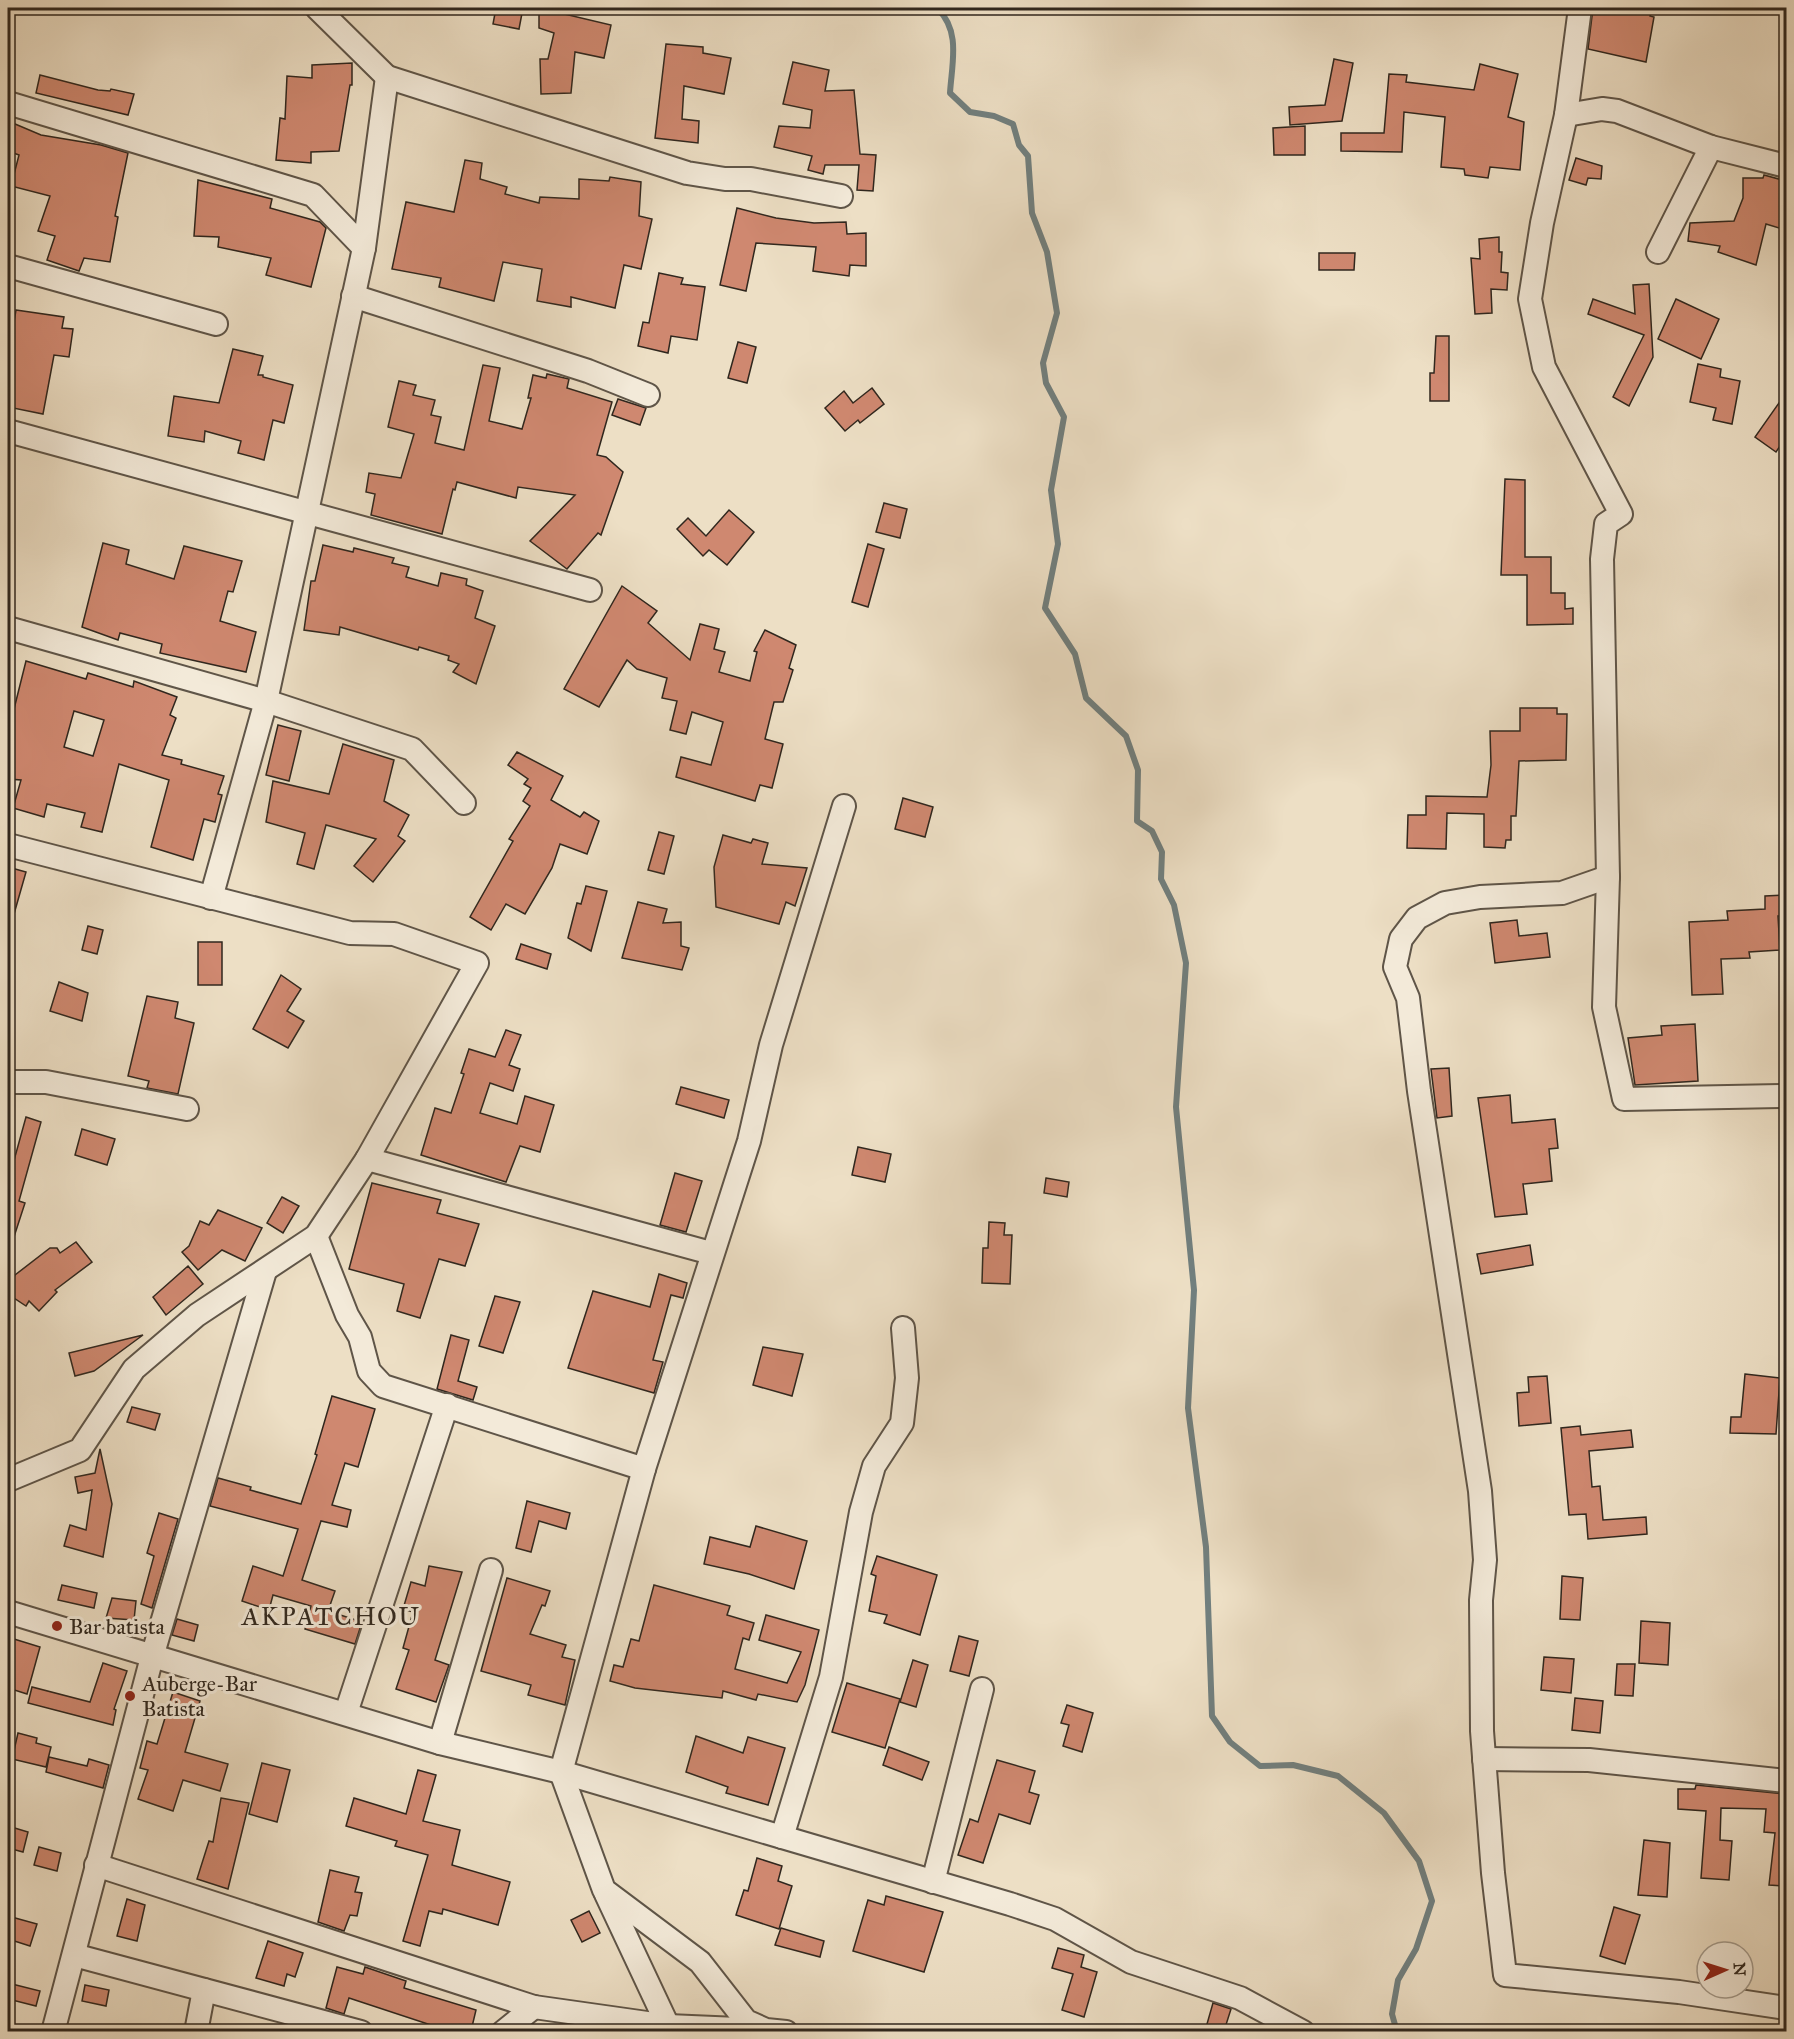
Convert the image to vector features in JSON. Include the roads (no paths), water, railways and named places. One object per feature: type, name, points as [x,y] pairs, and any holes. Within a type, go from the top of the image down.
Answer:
[{"type":"street","points":[[317,8],[387,77],[687,172],[725,179],[751,179],[841,196]]},
{"type":"street","points":[[1580,8],[1566,115],[1542,223],[1530,299],[1544,368],[1621,514],[1606,524],[1602,559],[1608,877],[1604,1007],[1624,1099],[1786,1096]]},
{"type":"street","points":[[211,897],[266,701],[364,248],[387,77]]},
{"type":"street","points":[[8,103],[313,195],[364,248]]},
{"type":"street","points":[[1566,115],[1602,110],[1617,111],[1711,147],[1786,166]]},
{"type":"street","points":[[1658,252],[1711,147]]},
{"type":"street","points":[[8,266],[216,324]]},
{"type":"street","points":[[353,296],[588,371],[648,395]]},
{"type":"street","points":[[8,431],[590,590]]},
{"type":"street","points":[[8,628],[266,701],[412,749],[464,803]]},
{"type":"street","points":[[670,2029],[604,1890],[561,1772],[644,1469],[711,1253],[749,1141],[771,1044],[844,806]]},
{"type":"street","points":[[8,845],[350,933],[394,934],[477,963],[367,1159],[316,1236],[197,1315],[134,1369],[80,1450],[8,1480]]},
{"type":"street","points":[[1608,877],[1562,893],[1480,897],[1445,903],[1417,918],[1401,939],[1395,967],[1408,998],[1414,1026],[1419,1091],[1480,1491],[1485,1560],[1481,1600],[1480,1657],[1484,1759],[1493,1873],[1505,1975],[1679,1992],[1786,2008]]},
{"type":"street","points":[[8,1082],[46,1082],[187,1109]]},
{"type":"street","points":[[367,1159],[711,1253]]},
{"type":"street","points":[[316,1236],[347,1315],[360,1337],[369,1371],[383,1386],[644,1469]]},
{"type":"street","points":[[53,2031],[152,1657],[265,1270]]},
{"type":"street","points":[[782,1837],[831,1677],[861,1512],[874,1466],[902,1423],[907,1378],[903,1328]]},
{"type":"street","points":[[346,1713],[447,1405]]},
{"type":"street","points":[[440,1743],[491,1570]]},
{"type":"street","points":[[8,1612],[440,1743],[561,1772],[1055,1919],[1131,1962],[1240,1998],[1303,2031]]},
{"type":"street","points":[[933,1882],[982,1689]]},
{"type":"street","points":[[1484,1759],[1589,1760],[1786,1781]]},
{"type":"street","points":[[96,1865],[534,2007],[670,2029],[776,2031]]},
{"type":"street","points":[[604,1890],[700,1962],[746,2021],[776,2031]]},
{"type":"street","points":[[74,1955],[361,2031]]},
{"type":"street","points":[[196,2031],[204,1990]]},
{"type":"street","points":[[503,2031],[534,2007]]},
{"type":"waterway","points":[[937,8],[945,17],[952,37],[950,93],[970,112],[994,116],[1013,124],[1019,145],[1028,156],[1032,213],[1047,252],[1057,313],[1043,363],[1046,383],[1064,417],[1051,490],[1058,544],[1045,608],[1075,654],[1086,698],[1126,736],[1138,770],[1137,821],[1152,831],[1162,852],[1161,879],[1174,905],[1186,963],[1176,1107],[1194,1290],[1188,1408],[1206,1547],[1212,1716],[1230,1742],[1260,1766],[1293,1765],[1338,1776],[1384,1813],[1419,1861],[1432,1901],[1416,1949],[1398,1980],[1392,2014],[1397,2032]]},
{"type":"place","name":"Bar batista","points":[[57,1626]]},
{"type":"place","name":"Auberge-Bar Batista","points":[[130,1696]]},
{"type":"district","name":"AKPATCHOU","points":[[331,1616]]}]
